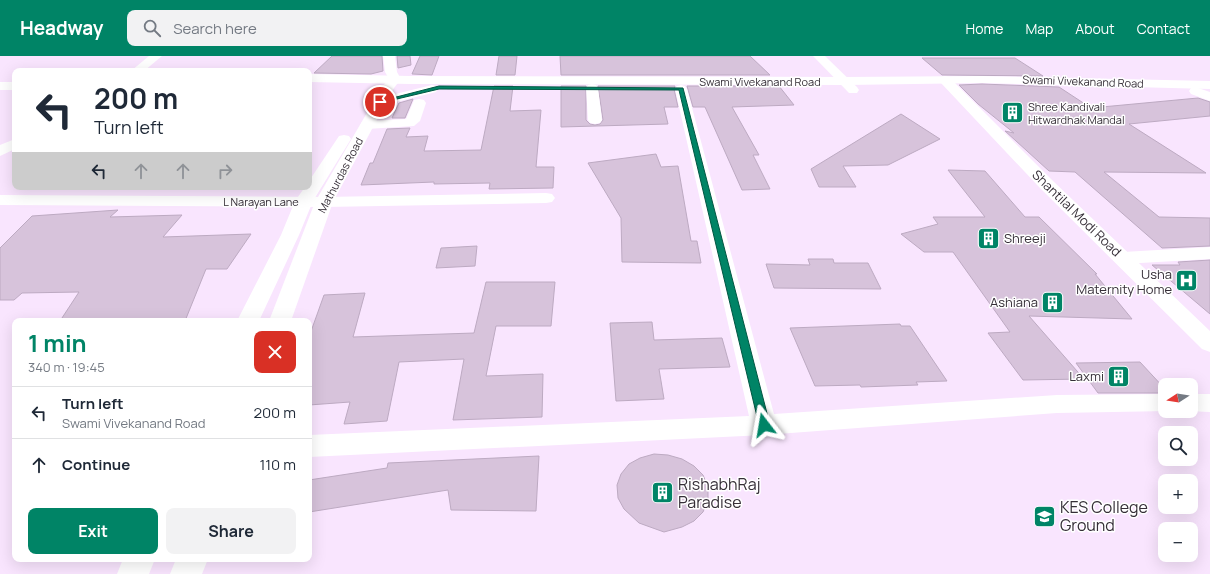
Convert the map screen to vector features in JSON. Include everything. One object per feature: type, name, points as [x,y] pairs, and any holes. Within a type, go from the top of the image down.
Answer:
[{"type":"street","points":[[142,68],[156,56]]},
{"type":"street","points":[[312,189],[385,84],[390,56]]},
{"type":"street","points":[[819,56],[849,86]]},
{"type":"street","name":"Swami Vivekanand Road","points":[[312,78],[439,87],[681,89],[849,86],[1048,79],[1210,85]]},
{"type":"street","points":[[0,79],[12,79]]},
{"type":"street","name":"Swami Vivekanand Road","points":[[948,83],[1210,91]]},
{"type":"street","name":"Shantilal Modi Road","points":[[948,83],[1046,184],[1210,344]]},
{"type":"street","name":"Swami Vivekanand Road","points":[[312,86],[385,84],[849,86]]},
{"type":"street","name":"Mathurdas Road","points":[[281,318],[324,202],[367,125],[385,84]]},
{"type":"street","points":[[0,86],[12,86]]},
{"type":"street","points":[[592,88],[595,120]]},
{"type":"street","points":[[681,89],[764,425]]},
{"type":"street","points":[[1196,91],[1210,97]]},
{"type":"street","points":[[367,125],[410,123],[413,121],[419,103]]},
{"type":"street","points":[[0,140],[12,134]]},
{"type":"street","points":[[0,151],[12,145]]},
{"type":"street","points":[[249,318],[290,235],[304,201],[312,190]]},
{"type":"street","name":"L Narayan Lane","points":[[0,200],[324,202],[546,198]]},
{"type":"street","points":[[1123,258],[1210,253]]},
{"type":"street","points":[[312,446],[764,425],[1057,404],[1158,403]]},
{"type":"street","points":[[1198,403],[1210,403]]},
{"type":"street","points":[[133,574],[138,562]]},
{"type":"street","points":[[186,574],[191,562]]},
{"type":"building","points":[[332,56],[382,56],[383,71],[371,74],[314,73]]},
{"type":"building","points":[[397,56],[410,56],[411,65],[398,68]]},
{"type":"building","points":[[420,56],[439,56],[432,75],[412,74]]},
{"type":"building","points":[[499,56],[517,56],[515,75],[496,75]]},
{"type":"building","points":[[560,56],[750,56],[770,75],[561,75]]},
{"type":"building","points":[[922,58],[1015,58],[1043,76],[942,75]]},
{"type":"building","points":[[982,84],[1059,87],[1091,108],[1198,98],[1210,102],[1210,116],[1129,124],[1206,173],[1104,172],[1159,217],[1210,218],[1210,246],[1162,248],[1075,172],[1049,171],[1005,131],[1014,133],[978,104],[959,85]]},
{"type":"building","points":[[494,86],[513,86],[510,111],[541,110],[536,167],[554,167],[553,188],[489,189],[490,183],[434,184],[434,182],[361,185],[370,163],[373,163],[387,129],[410,128],[406,137],[428,136],[424,151],[481,150]]},
{"type":"building","points":[[561,86],[586,86],[586,120],[590,124],[595,125],[600,124],[603,120],[598,86],[675,86],[674,89],[678,107],[664,107],[668,124],[561,127]]},
{"type":"building","points":[[687,86],[779,86],[794,105],[732,107],[759,155],[753,155],[770,189],[742,190],[705,107],[693,107]]},
{"type":"building","points":[[413,99],[405,118],[392,118],[399,103]]},
{"type":"building","points":[[901,114],[940,139],[888,165],[843,166],[856,187],[819,187],[811,169]]},
{"type":"building","points":[[656,154],[661,167],[678,166],[691,241],[697,241],[701,263],[622,262],[621,218],[588,163]]},
{"type":"building","points":[[948,170],[985,171],[1025,217],[1039,217],[1097,274],[1095,274],[1132,319],[1029,316],[1084,379],[1023,380],[988,333],[1010,332],[953,252],[924,252],[901,234],[938,224],[933,217],[985,217]]},
{"type":"building","points":[[118,210],[110,217],[182,215],[163,237],[251,234],[227,269],[206,269],[186,318],[62,318],[79,292],[22,293],[14,300],[0,300],[0,248],[32,216]]},
{"type":"building","points":[[477,246],[475,266],[436,268],[441,248]]},
{"type":"building","points":[[808,259],[833,259],[834,263],[868,263],[881,289],[774,288],[766,264],[810,265]]},
{"type":"building","points":[[1210,260],[1210,314],[1152,265],[1180,265],[1178,262]]},
{"type":"building","points":[[486,282],[555,282],[551,326],[496,326],[486,376],[543,374],[542,417],[453,420],[464,359],[399,362],[387,421],[344,424],[350,402],[312,405],[312,329],[324,295],[365,293],[353,337],[474,333]]},
{"type":"building","points":[[652,322],[654,340],[722,338],[730,367],[659,369],[664,399],[616,401],[610,323]]},
{"type":"building","points":[[900,324],[901,326],[910,326],[947,381],[916,382],[918,385],[861,387],[860,385],[815,386],[790,328]]},
{"type":"building","name":"Laxmi","points":[[1140,362],[1158,381],[1158,393],[1098,393],[1076,363]]},
{"type":"building","name":"RishabhRaj Paradise","points":[[654,454],[668,455],[682,459],[694,466],[703,475],[708,487],[708,500],[703,512],[694,521],[682,527],[664,532],[639,523],[624,509],[618,498],[617,485],[621,474],[629,464],[640,458]]},
{"type":"building","points":[[539,456],[536,511],[451,510],[448,490],[312,512],[312,480],[387,468],[388,463]]},
{"type":"place","name":"Shree Kandivali Hitwardhak Mandal","points":[[1013,112]]},
{"type":"place","name":"Shreeji","points":[[988,238]]},
{"type":"place","name":"Usha Maternity Home","points":[[1187,281]]},
{"type":"place","name":"Ashiana","points":[[1053,302]]},
{"type":"place","name":"Laxmi","points":[[1119,376]]},
{"type":"place","name":"RishabhRaj Paradise","points":[[663,493]]},
{"type":"place","name":"KES College Ground","points":[[1044,516]]},
{"type":"route","points":[[380,102],[439,87],[681,89],[764,425]]}]
